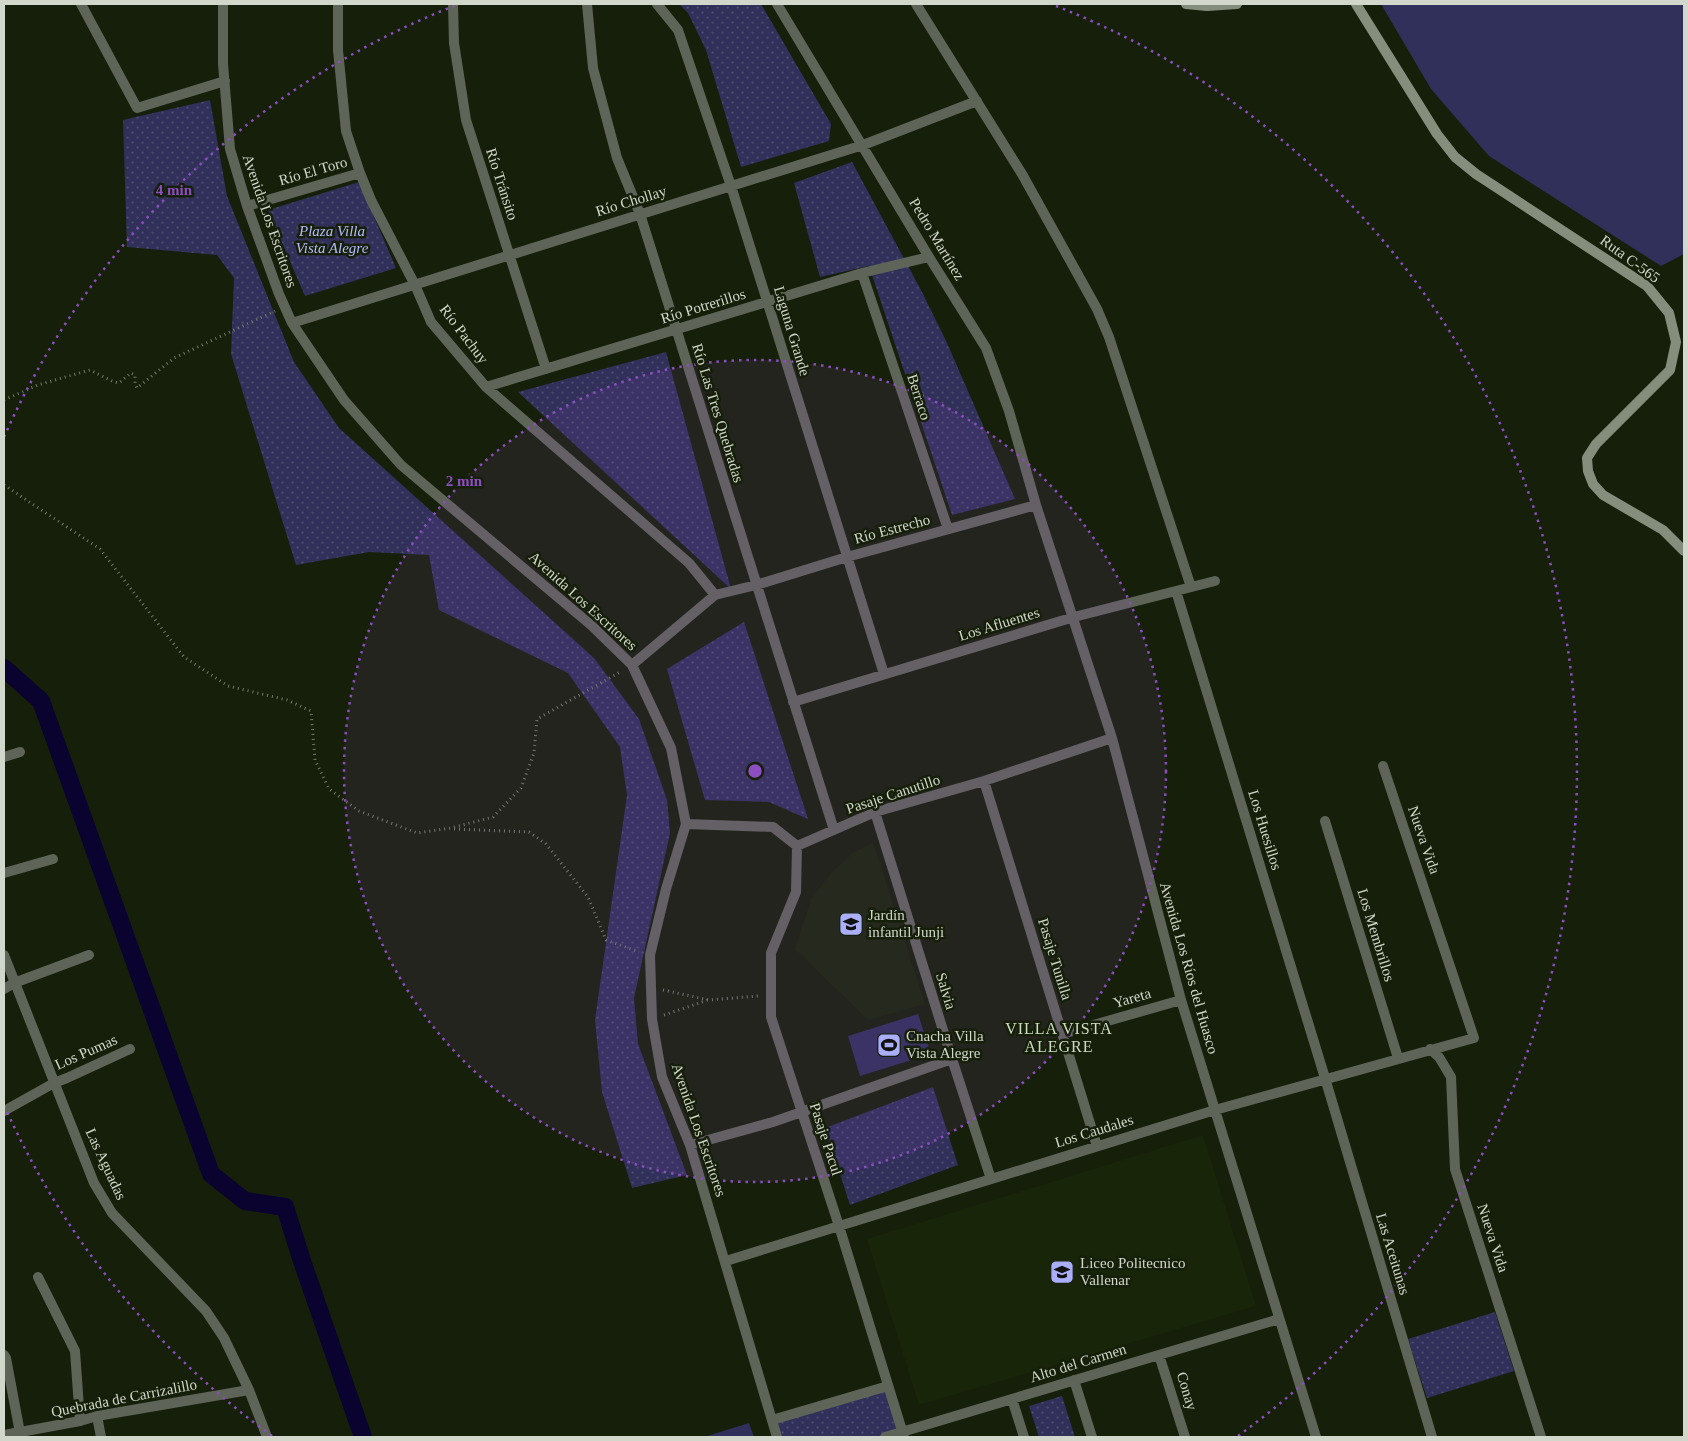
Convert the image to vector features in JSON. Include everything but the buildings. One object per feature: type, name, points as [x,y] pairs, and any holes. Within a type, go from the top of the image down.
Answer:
[{"type":"main road","points":[[1186,4],[1207,6],[1237,4]]},
{"type":"main road","name":"Ruta C-565","points":[[1356,4],[1437,134],[1455,157],[1476,174],[1647,286],[1669,313],[1676,342],[1670,370],[1596,444],[1587,458],[1588,471],[1593,484],[1603,495],[1663,530],[1684,551]]},
{"type":"street","points":[[81,4],[137,108],[225,81]]},
{"type":"street","name":"Avenida Los Escritores","points":[[223,4],[225,81],[230,149],[247,206],[278,294],[292,323],[344,400],[401,465],[591,625],[632,665],[671,748],[686,824],[666,889],[650,955],[652,1019],[662,1077],[690,1145],[777,1437]]},
{"type":"street","name":"Río Pachuy","points":[[338,4],[338,50],[346,131],[371,200],[415,285],[431,322],[486,387],[689,563],[715,595]]},
{"type":"street","name":"Río Tránsito","points":[[453,4],[454,43],[466,120],[546,369]]},
{"type":"street","name":"Río Las Tres Quebradas","points":[[587,4],[593,68],[617,158],[640,214],[834,830]]},
{"type":"street","name":"Laguna Grande","points":[[657,4],[678,30],[731,186],[884,674]]},
{"type":"street","name":"Pedro Martínez","points":[[777,4],[986,348],[1009,411],[1036,505]]},
{"type":"street","points":[[916,4],[1022,174],[1097,309],[1109,337],[1191,587]]},
{"type":"street","name":"Río Chollay","points":[[292,323],[863,144],[977,101]]},
{"type":"street","name":"Río El Toro","points":[[247,206],[360,173]]},
{"type":"street","name":"Río Potrerillos","points":[[486,387],[862,273],[929,257]]},
{"type":"street","name":"Berraco","points":[[862,273],[948,530]]},
{"type":"street","name":"Río Estrecho","points":[[756,585],[847,557],[1036,505]]},
{"type":"street","name":"Avenida Los Ríos del Huasco","points":[[1036,505],[1112,738],[1181,1000],[1316,1437]]},
{"type":"street","name":"Los Afluentes","points":[[793,702],[1074,618],[1215,582]]},
{"type":"street","points":[[632,665],[715,595],[756,585]]},
{"type":"street","name":"Los Huesillos","points":[[1176,591],[1325,1078]]},
{"type":"street","name":"Pasaje Canutillo","points":[[797,846],[874,812],[984,781],[1112,738]]},
{"type":"street","points":[[4,758],[20,752]]},
{"type":"street","name":"Nueva Vida","points":[[1383,766],[1474,1038]]},
{"type":"street","name":"Pasaje Tunilla","points":[[984,781],[1097,1146]]},
{"type":"street","name":"Salvia","points":[[874,812],[991,1178]]},
{"type":"street","name":"Los Membrillos","points":[[1325,821],[1398,1058]]},
{"type":"street","points":[[686,824],[773,827],[797,846]]},
{"type":"street","name":"Pasaje Pacul","points":[[797,846],[796,892],[771,953],[771,1017],[839,1226],[903,1435]]},
{"type":"street","points":[[4,873],[53,859]]},
{"type":"street","name":"Las Aguadas","points":[[4,955],[94,1183],[112,1213],[206,1311],[224,1338],[249,1390],[267,1437]]},
{"type":"street","points":[[4,989],[14,983],[89,955]]},
{"type":"street","name":"Yareta","points":[[1062,1034],[1181,1000]]},
{"type":"street","name":"Los Caudales","points":[[726,1261],[1215,1110],[1474,1038]]},
{"type":"street","name":"Los Pumas","points":[[4,1111],[54,1083],[130,1049]]},
{"type":"street","name":"Nueva Vida","points":[[1430,1049],[1439,1057],[1451,1078],[1455,1169],[1541,1437]]},
{"type":"street","points":[[690,1145],[773,1122],[952,1059]]},
{"type":"street","name":"Las Aceitunas","points":[[1325,1078],[1432,1437]]},
{"type":"street","points":[[38,1277],[75,1351],[80,1421]]},
{"type":"street","name":"Alto del Carmen","points":[[885,1437],[903,1435],[1012,1399],[1280,1319]]},
{"type":"street","points":[[4,1355],[20,1432]]},
{"type":"street","name":"Conay","points":[[1159,1355],[1185,1437]]},
{"type":"street","points":[[1074,1380],[1092,1437]]},
{"type":"street","points":[[772,1420],[888,1386]]},
{"type":"street","name":"Quebrada de Carrizalillo","points":[[4,1436],[97,1416],[249,1390]]},
{"type":"street","points":[[1012,1399],[1024,1437]]},
{"type":"street","points":[[97,1416],[101,1437]]},
{"type":"path","points":[[4,400],[38,385],[90,370],[120,383],[131,374],[135,375],[137,388],[174,358],[284,307]]},
{"type":"path","points":[[4,485],[100,550],[184,657],[228,686],[287,700],[311,711],[315,760],[329,788],[360,810],[417,833],[451,828],[493,817],[521,788],[534,752],[537,719],[632,665]]},
{"type":"path","points":[[451,828],[529,832],[546,844],[588,897],[606,940],[632,951],[650,955]]},
{"type":"path","points":[[651,988],[709,1000]]},
{"type":"path","points":[[652,1019],[709,1000],[771,995]]},
{"type":"shaded area","name":"Jardín infantil Junji","points":[[873,842],[925,1004],[868,1020],[795,949],[811,899],[832,872],[853,853]]},
{"type":"shaded area","name":"Liceo Politecnico Vallenar","points":[[1203,1135],[1256,1306],[919,1405],[867,1239]]},
{"type":"green space","points":[[679,4],[761,4],[831,124],[829,141],[741,167],[706,50],[688,13]]},
{"type":"green space","points":[[1381,4],[1684,4],[1684,254],[1661,266],[1489,156],[1431,89]]},
{"type":"green space","points":[[210,100],[227,196],[294,362],[339,428],[594,658],[639,719],[667,800],[670,833],[634,998],[638,1044],[687,1175],[632,1188],[602,1092],[595,1020],[627,795],[620,747],[568,673],[439,610],[429,555],[369,552],[296,565],[231,354],[234,278],[217,255],[127,247],[123,120]]},
{"type":"green space","points":[[852,162],[922,292],[947,343],[1015,499],[952,515],[869,266],[820,277],[794,183]]},
{"type":"green space","name":"Plaza Villa Vista Alegre","points":[[359,182],[396,268],[305,296],[268,210]]},
{"type":"green space","points":[[666,352],[731,589],[518,392]]},
{"type":"green space","points":[[744,622],[808,819],[769,802],[705,800],[667,669]]},
{"type":"green space","name":"Cnacha Villa Vista Alegre","points":[[918,1014],[931,1054],[860,1076],[848,1036]]},
{"type":"green space","points":[[933,1087],[958,1165],[850,1205],[825,1128]]},
{"type":"green space","points":[[1495,1312],[1514,1371],[1427,1398],[1408,1339]]},
{"type":"green space","points":[[887,1387],[901,1431],[881,1437],[778,1437],[773,1421]]},
{"type":"green space","points":[[1062,1396],[1075,1437],[1039,1437],[1029,1406]]},
{"type":"green space","points":[[749,1423],[754,1437],[704,1437]]},
{"type":"waterway","points":[[4,668],[41,701],[211,1174],[245,1201],[285,1207],[363,1437]]},
{"type":"place","name":"Jardín infantil Junji","points":[[851,924]]},
{"type":"place","name":"Cnacha Villa Vista Alegre","points":[[889,1045]]},
{"type":"place","name":"Liceo Politecnico Vallenar","points":[[1062,1272]]},
{"type":"district","name":"VILLA VISTA ALEGRE","points":[[1059,1037]]}]
